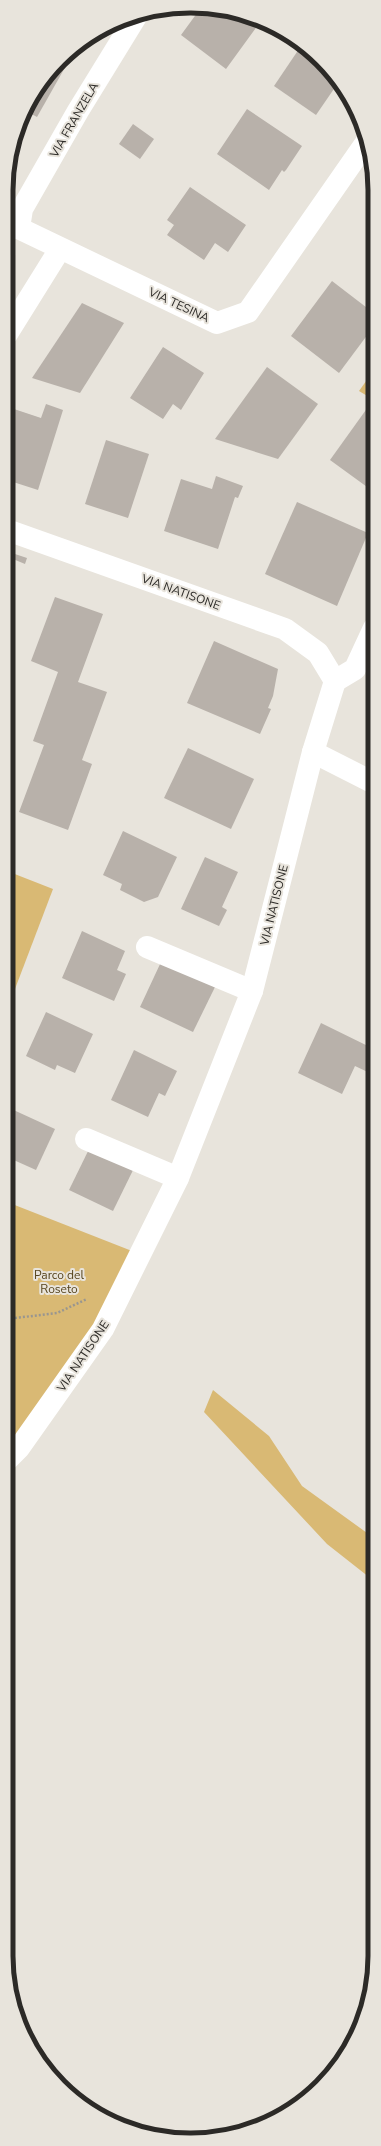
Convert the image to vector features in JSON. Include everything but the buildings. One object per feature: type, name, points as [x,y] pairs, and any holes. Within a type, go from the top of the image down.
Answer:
[{"type":"street","name":"VIA FRANZELA","points":[[60,249],[13,226],[78,111],[134,22]]},
{"type":"street","name":"VIA TESINA","points":[[60,249],[217,323],[248,312],[363,147]]},
{"type":"street","points":[[13,324],[60,249]]},
{"type":"street","name":"VIA NATISONE","points":[[13,532],[285,629],[318,653],[335,681],[313,752],[252,991],[178,1178],[124,1283],[103,1329],[19,1448],[13,1454]]},
{"type":"street","points":[[335,681],[355,669],[368,641]]},
{"type":"street","points":[[313,752],[368,780]]},
{"type":"street","points":[[148,947],[252,991]]},
{"type":"street","points":[[86,1139],[178,1178]]},
{"type":"path","points":[[13,1318],[57,1312],[124,1283]]},
{"type":"green space","points":[[368,378],[368,396],[359,391]]},
{"type":"green space","points":[[13,873],[53,889],[13,994]]},
{"type":"green space","name":"Parco del Roseto","points":[[13,1204],[132,1251],[96,1325],[13,1441]]},
{"type":"green space","points":[[213,1390],[269,1436],[302,1486],[368,1534],[368,1576],[327,1544],[204,1412]]}]
